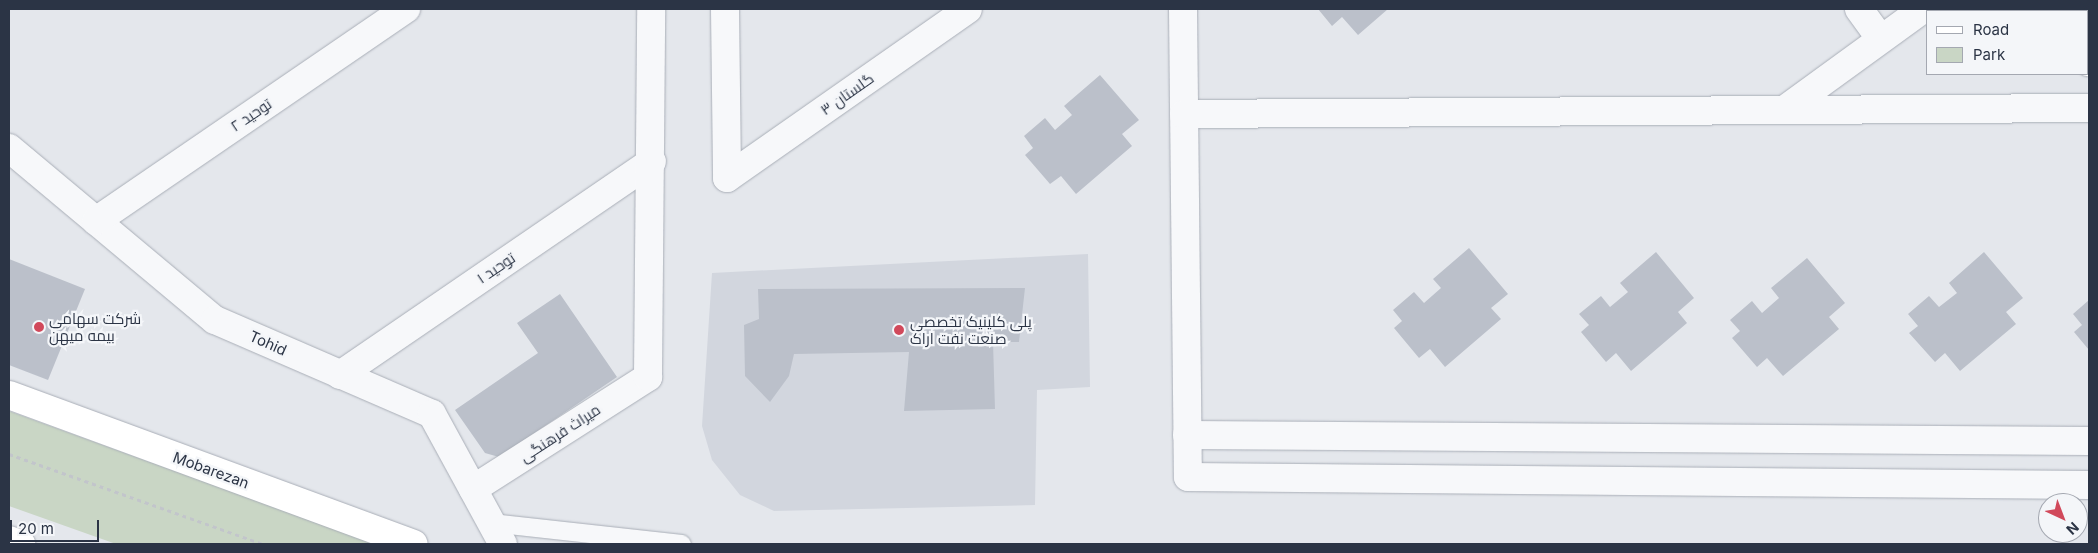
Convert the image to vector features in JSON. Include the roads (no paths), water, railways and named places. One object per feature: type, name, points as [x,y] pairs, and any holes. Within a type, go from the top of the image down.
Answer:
[{"type":"street","name":"توحید ۲","points":[[96,221],[406,9]]},
{"type":"street","points":[[652,9],[652,161]]},
{"type":"street","name":"گلستان ۳","points":[[725,9],[727,178],[968,9]]},
{"type":"street","points":[[1184,9],[1188,477],[2089,485]]},
{"type":"street","points":[[1859,9],[1881,39]]},
{"type":"street","points":[[1784,110],[1923,9]]},
{"type":"street","points":[[1184,114],[2089,108]]},
{"type":"street","name":"Tohid","points":[[9,148],[215,320],[432,414],[497,533]]},
{"type":"street","name":"توحید ۱","points":[[340,375],[652,161]]},
{"type":"street","name":"میراث فرهنگی","points":[[473,489],[648,377],[652,161]]},
{"type":"street","name":"Mobarezan","points":[[9,395],[413,544]]},
{"type":"street","points":[[1188,435],[2089,441]]},
{"type":"street","points":[[9,540],[21,544]]},
{"type":"lane","points":[[497,533],[682,544]]},
{"type":"place","name":"شرکت سهامی بیمه میهن","points":[[39,327]]},
{"type":"place","name":"پلی کلینیک تخصصی صنعت نفت اراک","points":[[899,330]]}]
